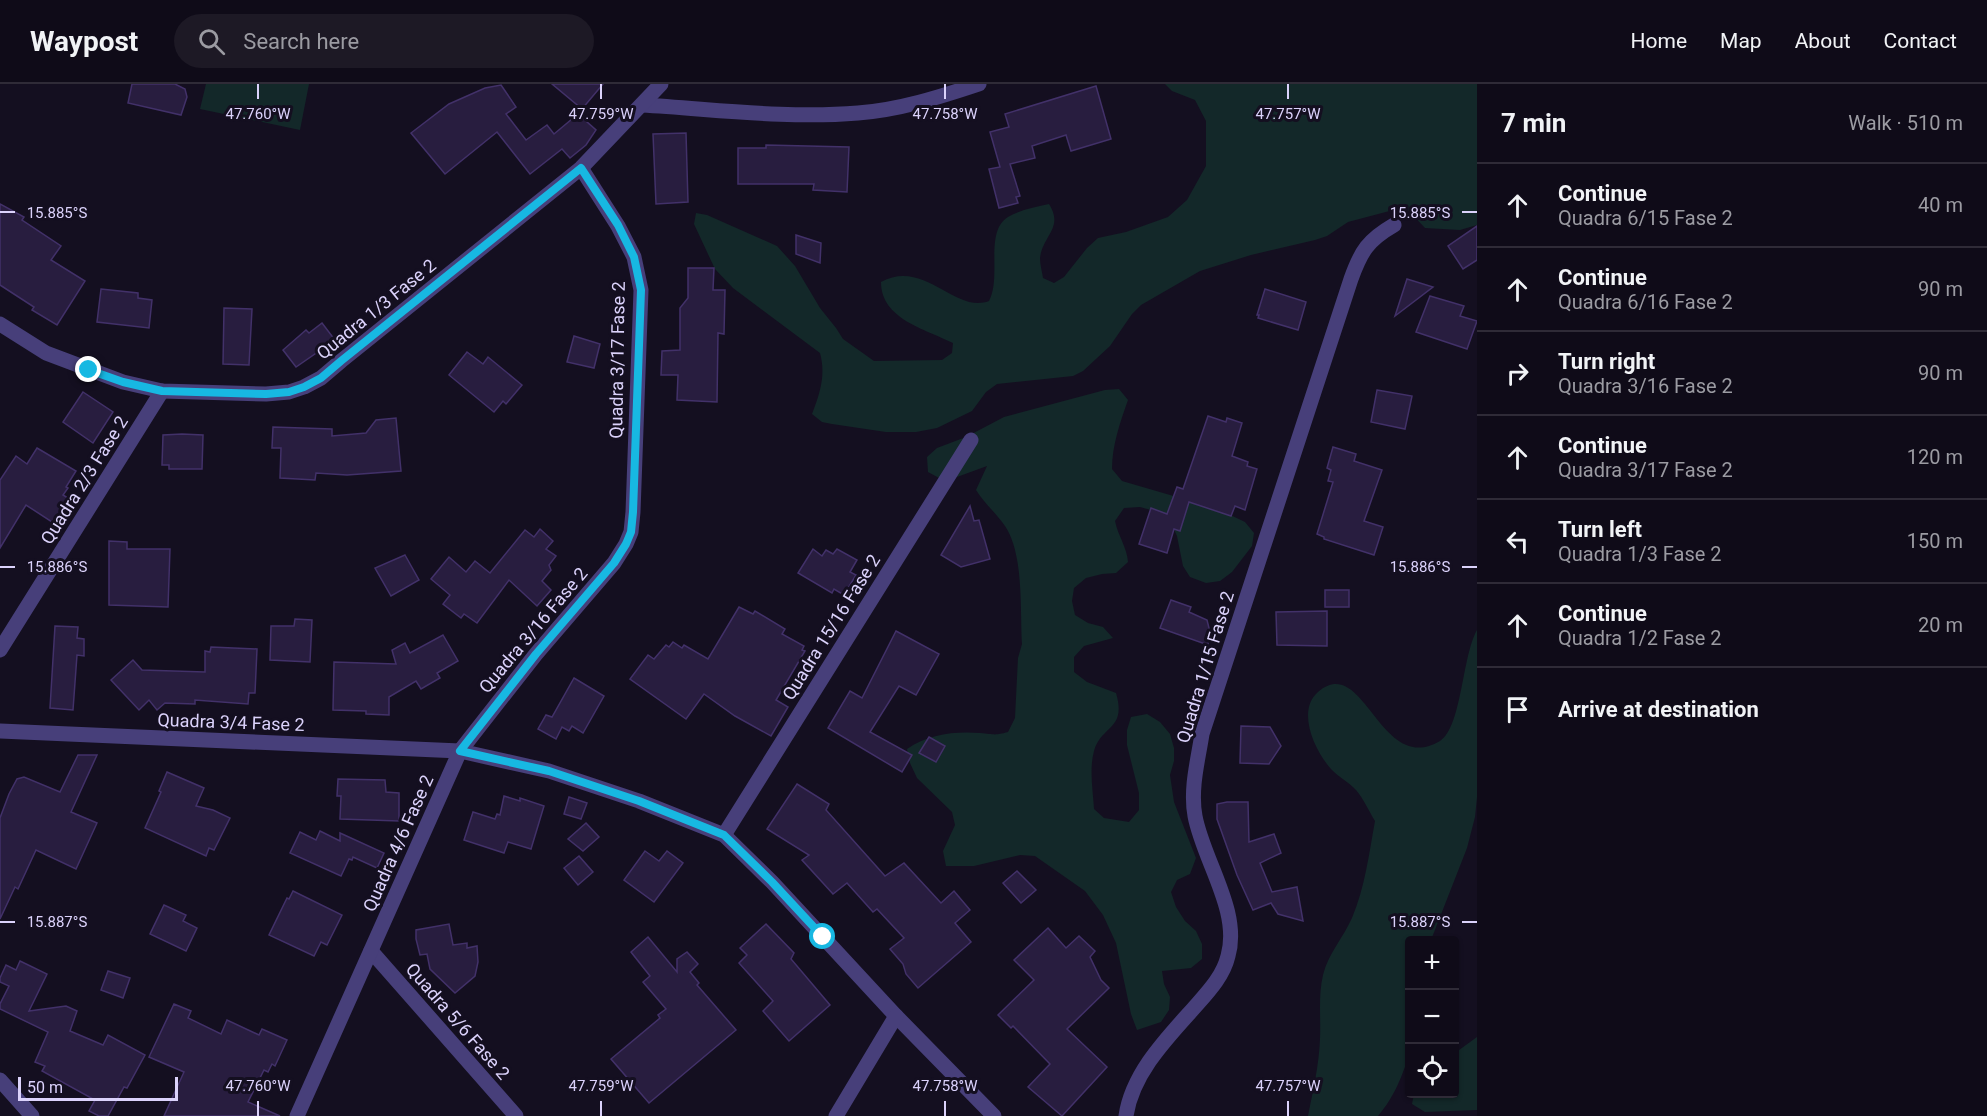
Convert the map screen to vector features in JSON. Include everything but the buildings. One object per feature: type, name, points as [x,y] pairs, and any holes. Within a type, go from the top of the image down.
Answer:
[{"type":"street","name":"Quadra 1/3 Fase 2","points":[[0,324],[46,353],[123,382],[162,391],[266,394],[289,392],[304,387],[321,378],[581,168],[661,84]]},
{"type":"street","points":[[642,105],[797,114],[859,113],[902,107],[979,84]]},
{"type":"street","name":"Quadra 3/17 Fase 2","points":[[581,168],[618,225],[634,257],[641,290],[631,532]]},
{"type":"street","name":"Quadra 1/15 Fase 2","points":[[1126,1116],[1139,1080],[1158,1049],[1208,992],[1221,974],[1228,958],[1230,946],[1228,912],[1199,835],[1194,815],[1194,789],[1202,734],[1351,279],[1364,249],[1381,233],[1394,225]]},
{"type":"street","name":"Quadra 2/3 Fase 2","points":[[0,650],[162,391]]},
{"type":"street","name":"Quadra 15/16 Fase 2","points":[[724,835],[971,440]]},
{"type":"street","name":"Quadra 3/16 Fase 2","points":[[460,751],[536,654],[614,563],[631,532]]},
{"type":"street","name":"Quadra 3/4 Fase 2","points":[[0,731],[460,751],[549,771],[639,801],[724,835]]},
{"type":"street","name":"Quadra 4/6 Fase 2","points":[[297,1116],[460,751]]},
{"type":"street","points":[[724,835],[772,882],[896,1016],[994,1116]]},
{"type":"street","name":"Quadra 5/6 Fase 2","points":[[371,951],[516,1116]]},
{"type":"street","points":[[836,1116],[896,1016]]},
{"type":"street","points":[[0,1080],[32,1116]]},
{"type":"green space","points":[[206,84],[309,84],[300,130],[200,109]]},
{"type":"green space","points":[[1165,84],[1477,84],[1477,225],[1460,230],[1425,228],[1408,210],[1397,209],[1348,222],[1327,236],[1315,240],[1251,255],[1200,271],[1141,305],[1110,346],[1083,371],[1073,376],[997,384],[986,392],[972,411],[937,428],[916,432],[886,432],[822,422],[812,414],[821,384],[820,353],[733,288],[715,269],[694,224],[696,213],[707,215],[777,246],[795,266],[820,308],[843,339],[874,361],[942,360],[952,353],[953,343],[896,314],[883,295],[881,282],[897,276],[911,277],[925,281],[964,300],[976,303],[989,301],[993,291],[997,233],[1001,224],[1012,215],[1049,204],[1053,212],[1054,226],[1042,250],[1040,261],[1043,278],[1054,283],[1064,277],[1098,238],[1126,232],[1168,217],[1187,200],[1206,166],[1206,121],[1195,100],[1172,91]]},
{"type":"green space","points":[[1119,389],[1128,400],[1115,443],[1112,469],[1122,481],[1218,509],[1245,522],[1254,533],[1252,546],[1232,572],[1220,581],[1206,583],[1190,577],[1183,566],[1177,536],[1170,521],[1158,512],[1140,507],[1124,508],[1115,521],[1128,562],[1116,573],[1086,578],[1074,588],[1072,601],[1075,615],[1088,623],[1103,627],[1113,638],[1084,646],[1074,657],[1074,672],[1087,682],[1116,693],[1118,705],[1116,721],[1102,736],[1094,751],[1092,773],[1094,809],[1104,818],[1129,822],[1139,810],[1139,793],[1127,745],[1127,730],[1131,717],[1147,714],[1160,722],[1170,734],[1174,748],[1174,761],[1170,775],[1174,802],[1196,858],[1190,874],[1177,880],[1171,892],[1176,907],[1185,921],[1196,931],[1202,944],[1202,959],[1191,968],[1162,971],[1164,984],[1170,997],[1169,1010],[1161,1022],[1137,1030],[1131,1014],[1116,943],[1103,915],[1085,891],[1035,856],[1020,855],[974,866],[946,866],[943,851],[955,825],[952,812],[917,778],[907,749],[924,740],[942,735],[1008,732],[1015,718],[1018,658],[1022,644],[1020,583],[1015,551],[1005,526],[976,490],[987,466],[957,477],[941,479],[928,472],[927,457],[937,448],[966,437],[1004,417],[1105,390]]},
{"type":"green space","points":[[1477,630],[1475,817],[1467,848],[1433,936],[1405,936],[1405,1066],[1393,1094],[1378,1116],[1308,1116],[1316,1078],[1320,1039],[1321,983],[1328,960],[1352,918],[1360,894],[1375,821],[1356,790],[1331,769],[1319,752],[1310,731],[1308,710],[1318,692],[1334,684],[1348,688],[1361,699],[1387,731],[1402,743],[1419,748],[1440,741],[1453,721]]},
{"type":"green space","points":[[1477,1037],[1477,1110],[1425,1112],[1412,1104],[1413,1098],[1459,1098],[1459,1050]]},
{"type":"route","points":[[89,370],[123,382],[162,391],[266,394],[289,392],[304,387],[321,378],[581,168],[618,225],[634,257],[641,290],[631,532],[614,563],[536,654],[460,751],[549,771],[639,801],[724,835],[823,937]]}]
